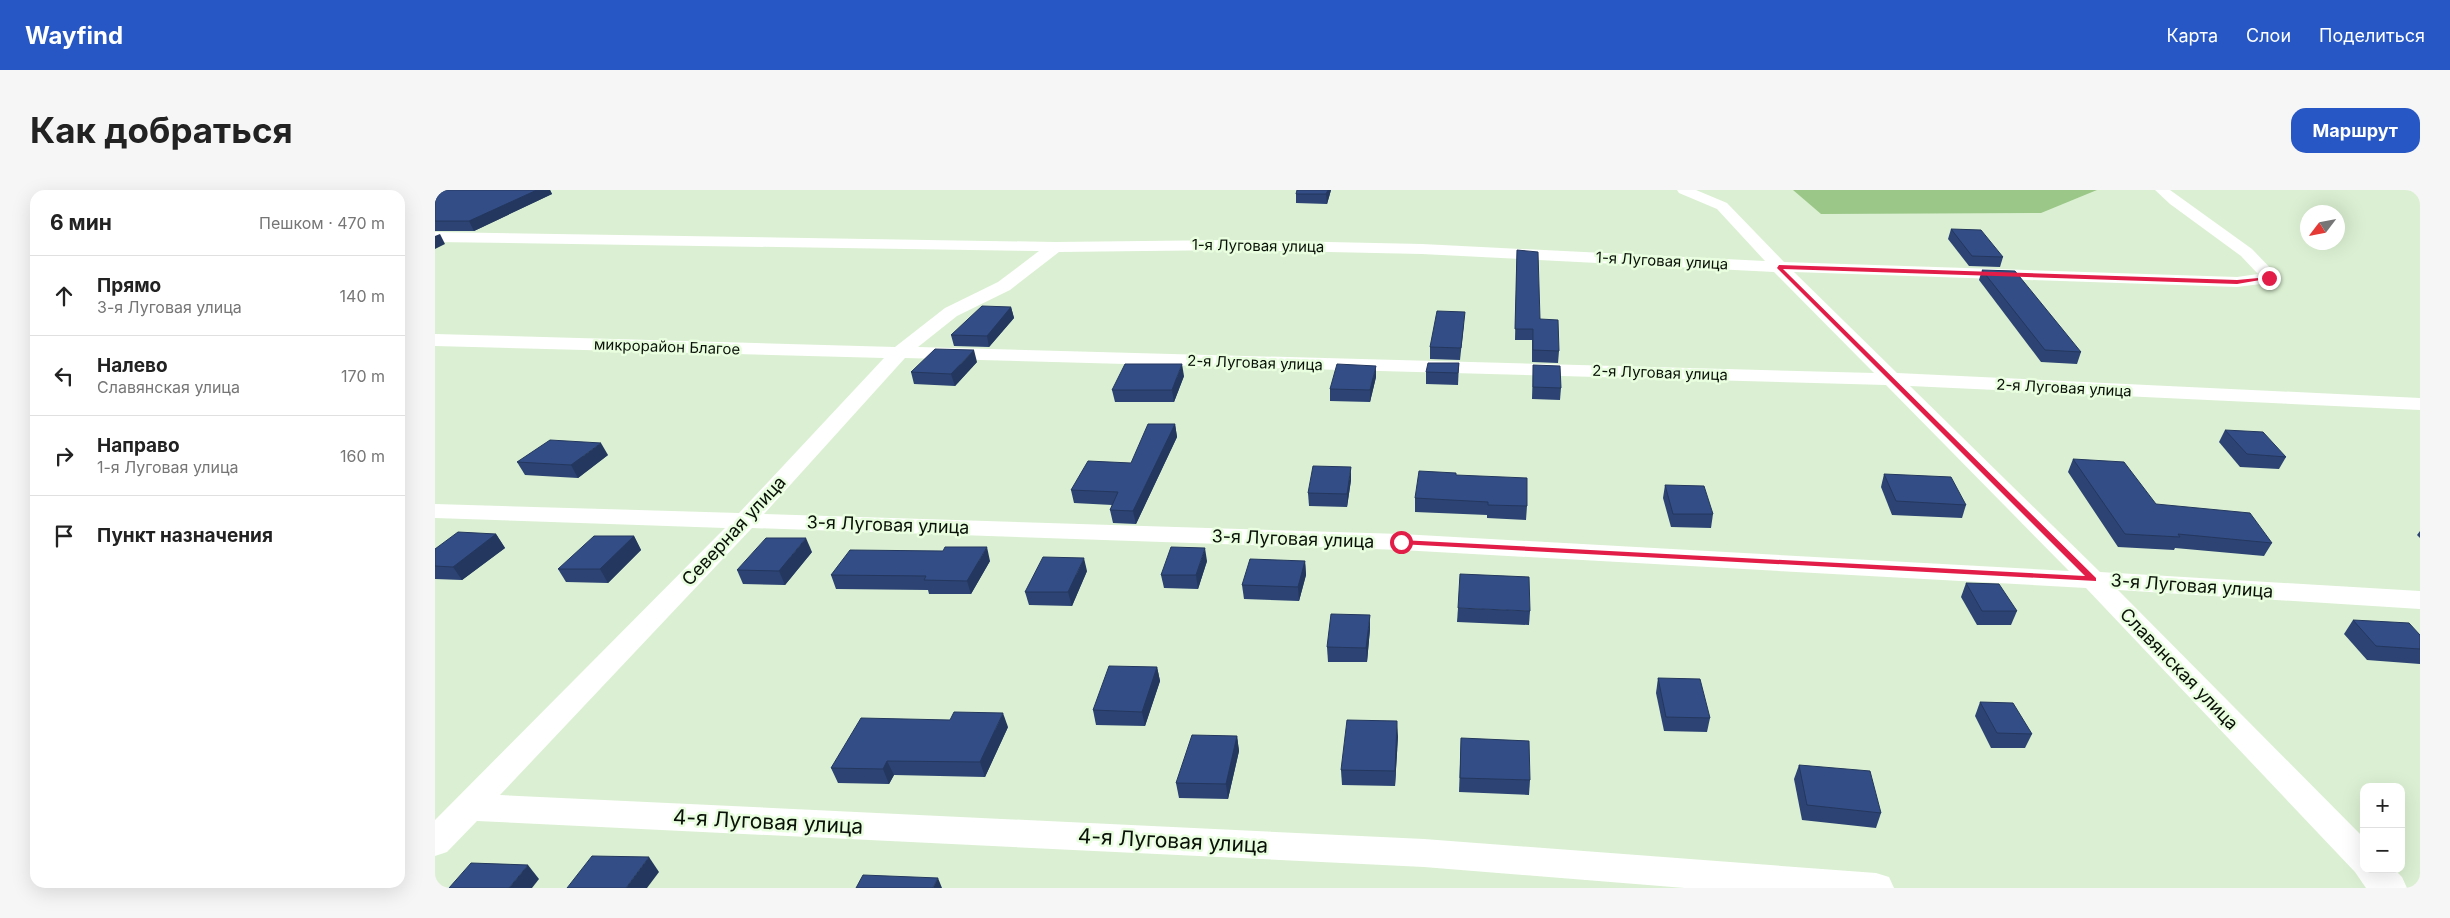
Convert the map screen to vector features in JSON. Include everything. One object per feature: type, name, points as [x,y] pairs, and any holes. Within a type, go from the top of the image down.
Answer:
[{"type":"street","name":"Славянская улица","points":[[1684,190],[1722,206],[1779,267],[2093,580],[2360,857]]},
{"type":"street","name":"1-я Луговая улица","points":[[435,237],[1055,247],[1231,245],[1422,250],[1779,267],[2237,282],[2269,278],[2263,268],[2218,230],[2176,204],[2162,190]]},
{"type":"street","name":"Северная улица","points":[[435,842],[746,520],[899,353],[951,312],[1004,286],[1055,247]]},
{"type":"street","name":"микрорайон Благое","points":[[435,340],[899,353]]},
{"type":"street","name":"2-я Луговая улица","points":[[899,353],[1891,379],[2420,404]]},
{"type":"street","name":"3-я Луговая улица","points":[[435,511],[1401,542],[2420,600]]},
{"type":"street","name":"4-я Луговая улица","points":[[469,807],[1424,853],[1876,888]]},
{"type":"street","points":[[2375,873],[2389,888]]},
{"type":"green space","points":[[1793,190],[2097,190],[2041,213],[1821,214]]},
{"type":"building","points":[[435,190],[537,190],[469,221],[435,221]]},
{"type":"building","points":[[1297,190],[1328,190],[1326,194],[1296,194]]},
{"type":"building","points":[[1951,229],[1981,230],[2003,257],[1972,256]]},
{"type":"building","points":[[1517,250],[1538,252],[1540,319],[1558,320],[1559,351],[1533,350],[1533,329],[1515,329]]},
{"type":"building","points":[[1982,270],[2015,271],[2081,352],[2045,350]]},
{"type":"building","points":[[982,306],[1011,307],[987,336],[951,335]]},
{"type":"building","points":[[1437,311],[1465,312],[1461,348],[1430,347]]},
{"type":"building","points":[[935,349],[974,350],[951,374],[911,372]]},
{"type":"building","points":[[1428,363],[1459,363],[1458,373],[1426,372]]},
{"type":"building","points":[[1125,364],[1182,364],[1172,390],[1112,390]]},
{"type":"building","points":[[1337,364],[1376,366],[1370,390],[1330,389]]},
{"type":"building","points":[[1533,365],[1560,366],[1561,388],[1533,387]]},
{"type":"building","points":[[1148,424],[1175,424],[1133,511],[1110,510],[1118,492],[1071,490],[1088,461],[1131,463]]},
{"type":"building","points":[[2225,430],[2263,432],[2286,457],[2247,454]]},
{"type":"building","points":[[550,440],[601,443],[571,465],[517,462]]},
{"type":"building","points":[[2073,459],[2124,462],[2156,504],[2250,513],[2272,543],[2178,534],[2180,537],[2125,534]]},
{"type":"building","points":[[1313,466],[1351,467],[1347,494],[1308,493]]},
{"type":"building","points":[[1419,471],[1456,473],[1456,475],[1527,478],[1527,506],[1488,505],[1488,502],[1415,498]]},
{"type":"building","points":[[1884,474],[1951,477],[1966,505],[1896,501]]},
{"type":"building","points":[[1665,485],[1704,486],[1713,514],[1673,514]]},
{"type":"building","points":[[458,532],[496,534],[453,567],[435,566],[435,549]]},
{"type":"building","points":[[594,536],[634,536],[600,569],[558,569]]},
{"type":"building","points":[[766,538],[806,538],[779,571],[737,570]]},
{"type":"building","points":[[945,547],[987,547],[967,581],[924,580],[926,576],[831,575],[850,550],[943,551]]},
{"type":"building","points":[[1171,547],[1205,548],[1196,575],[1161,575]]},
{"type":"building","points":[[1043,557],[1084,558],[1068,592],[1025,592]]},
{"type":"building","points":[[1250,559],[1305,561],[1298,587],[1242,585]]},
{"type":"building","points":[[1460,574],[1529,577],[1530,611],[1458,608]]},
{"type":"building","points":[[1966,583],[1999,584],[2017,611],[1982,611]]},
{"type":"building","points":[[1331,614],[1370,615],[1366,648],[1327,647]]},
{"type":"building","points":[[2353,620],[2409,623],[2420,635],[2420,649],[2376,646]]},
{"type":"building","points":[[1109,666],[1157,667],[1142,712],[1093,710]]},
{"type":"building","points":[[1658,678],[1700,679],[1710,718],[1666,717]]},
{"type":"building","points":[[1980,702],[2013,703],[2032,734],[1997,733]]},
{"type":"building","points":[[954,712],[1003,713],[980,762],[887,761],[883,769],[831,768],[861,718],[950,720]]},
{"type":"building","points":[[1347,720],[1397,721],[1395,771],[1341,770]]},
{"type":"building","points":[[1192,735],[1237,736],[1226,784],[1176,783]]},
{"type":"building","points":[[1461,738],[1529,741],[1530,780],[1460,778]]},
{"type":"building","points":[[1799,765],[1870,771],[1881,813],[1807,805]]},
{"type":"building","points":[[592,856],[649,857],[626,888],[567,888]]},
{"type":"building","points":[[471,863],[528,865],[509,888],[449,888]]},
{"type":"building","points":[[863,875],[938,878],[933,888],[856,888]]},
{"type":"route","points":[[1401,542],[2093,580],[1779,267],[2237,282],[2269,278]]}]
